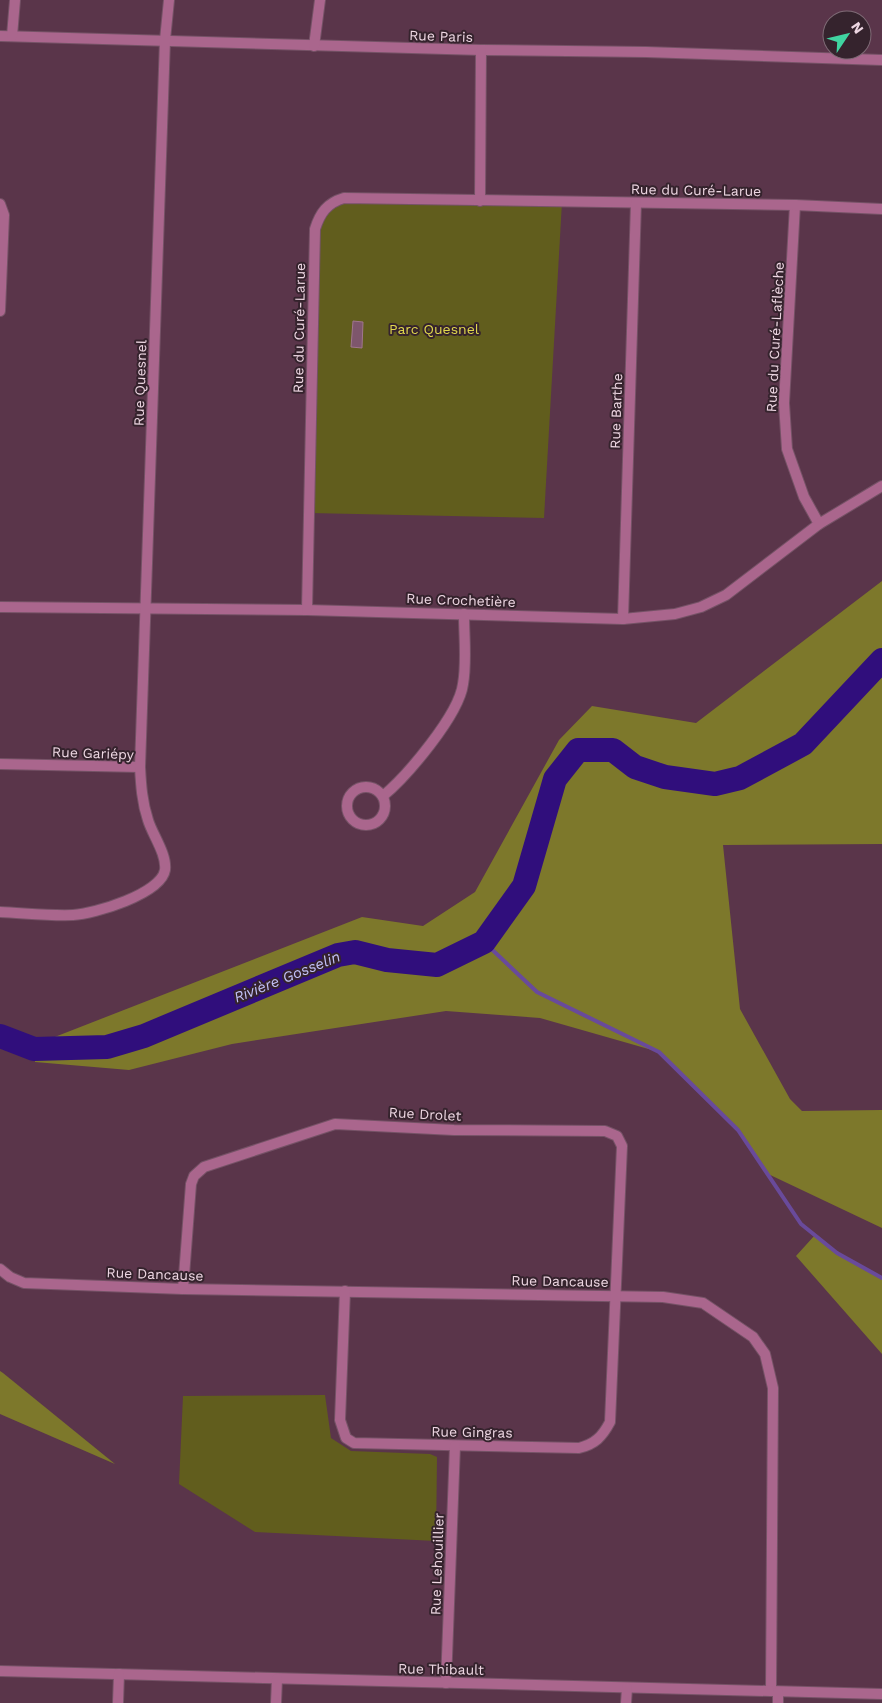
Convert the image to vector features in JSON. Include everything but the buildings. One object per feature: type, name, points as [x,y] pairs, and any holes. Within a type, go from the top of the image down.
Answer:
[{"type":"street","points":[[12,36],[15,0]]},
{"type":"street","name":"Rue Quesnel","points":[[140,767],[165,40],[169,0]]},
{"type":"street","points":[[314,46],[320,0]]},
{"type":"street","name":"Rue Paris","points":[[0,36],[314,46],[646,52],[882,60]]},
{"type":"street","points":[[480,201],[482,50]]},
{"type":"street","name":"Rue du Curé-Larue","points":[[307,610],[314,229],[319,215],[332,202],[344,198],[795,205],[882,209]]},
{"type":"street","name":"Rue Barthe","points":[[624,619],[636,203]]},
{"type":"street","points":[[0,204],[4,215],[0,311]]},
{"type":"street","name":"Rue du Curé-Laflèche","points":[[795,205],[784,403],[786,449],[804,497],[819,524]]},
{"type":"street","name":"Rue Crochetière","points":[[0,607],[307,610],[624,619],[675,614],[700,607],[726,595],[819,524],[882,486]]},
{"type":"street","points":[[383,796],[400,780],[448,719],[460,698],[464,684],[464,614]]},
{"type":"street","name":"Rue Gariépy","points":[[0,764],[140,767],[143,804],[162,852],[165,869],[159,882],[147,891],[90,913],[72,915],[0,912]]},
{"type":"street","name":"Rue Drolet","points":[[183,1290],[191,1184],[199,1170],[335,1124],[346,1124],[454,1130],[605,1132],[617,1136],[622,1146],[616,1296]]},
{"type":"street","name":"Rue Dancause","points":[[0,1269],[10,1278],[24,1283],[183,1290],[663,1297],[703,1303],[753,1337],[765,1354],[773,1388],[775,1691],[778,1703]]},
{"type":"street","name":"Rue Gingras","points":[[345,1291],[340,1420],[346,1438],[354,1443],[455,1446],[579,1448],[591,1445],[603,1435],[610,1422],[616,1296]]},
{"type":"street","name":"Rue Lehouillier","points":[[446,1683],[455,1446]]},
{"type":"street","name":"Rue Thibault","points":[[0,1672],[882,1694]]},
{"type":"street","points":[[118,1674],[118,1703]]},
{"type":"street","points":[[276,1679],[276,1703]]},
{"type":"street","points":[[626,1703],[627,1688]]},
{"type":"green space","name":"Parc Quesnel","points":[[332,202],[562,202],[544,518],[309,513],[315,229]]},
{"type":"green space","points":[[325,1395],[331,1438],[351,1451],[430,1454],[437,1457],[436,1541],[255,1532],[179,1484],[183,1396]]},
{"type":"shaded area","points":[[882,581],[882,844],[723,845],[740,1009],[790,1099],[802,1111],[882,1110],[882,1228],[766,1173],[738,1130],[659,1052],[540,1018],[446,1011],[232,1044],[129,1070],[35,1062],[34,1049],[47,1040],[362,917],[423,926],[475,892],[559,740],[592,706],[696,723]]},
{"type":"shaded area","points":[[815,1235],[837,1253],[882,1278],[882,1354],[796,1256]]},
{"type":"shaded area","points":[[0,1371],[3,1373],[115,1464],[0,1414]]},
{"type":"waterway","name":"Rivière Gosselin","points":[[0,1036],[34,1049],[107,1047],[144,1036],[338,955],[355,952],[387,960],[437,965],[484,942],[524,886],[555,779],[578,750],[613,750],[635,767],[665,777],[715,784],[740,778],[803,744],[882,660]]},
{"type":"waterway","points":[[484,942],[537,992],[659,1052],[738,1130],[801,1224],[837,1253],[882,1278]]}]
